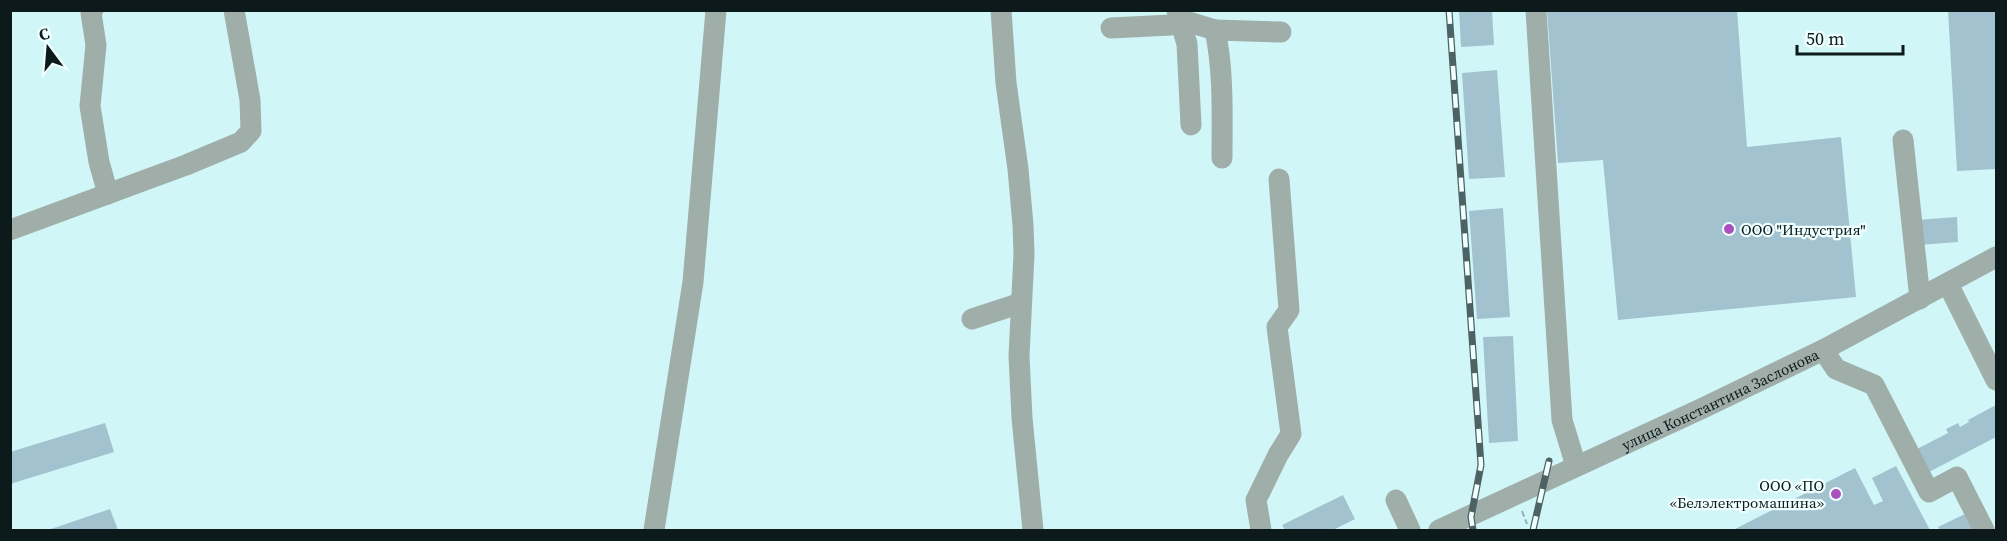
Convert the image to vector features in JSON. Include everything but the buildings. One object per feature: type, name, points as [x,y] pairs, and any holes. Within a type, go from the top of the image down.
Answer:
[{"type":"street","points":[[93,10],[91,13],[96,45],[90,106],[99,162],[108,194]]},
{"type":"street","points":[[10,230],[186,165],[241,142],[251,131],[250,100],[234,10]]},
{"type":"street","points":[[654,531],[693,282],[716,10]]},
{"type":"street","points":[[1001,10],[1006,83],[1023,225],[1020,378],[1033,531]]},
{"type":"street","points":[[1536,10],[1562,420],[1576,466]]},
{"type":"street","points":[[1111,28],[1166,18],[1215,30],[1281,32]]},
{"type":"street","points":[[1166,18],[1188,52],[1191,125]]},
{"type":"street","points":[[1215,30],[1222,106],[1222,158]]},
{"type":"street","points":[[1903,140],[1920,299]]},
{"type":"street","points":[[1261,531],[1256,500],[1291,434],[1277,327],[1289,310],[1279,179]]},
{"type":"street","name":"улица Константина Заслонова","points":[[1443,530],[1703,408],[1823,350],[1948,284],[1994,264]]},
{"type":"street","points":[[1948,284],[1996,380]]},
{"type":"street","points":[[972,319],[1021,303]]},
{"type":"street","points":[[1823,350],[1836,369],[1874,385],[1929,492],[1957,477],[1984,531]]},
{"type":"street","points":[[1396,500],[1410,531]]},
{"type":"railway","points":[[1449,10],[1481,465],[1471,517],[1473,530]]},
{"type":"railway","points":[[1533,530],[1549,461]]},
{"type":"place","name":"ООО \"Индустрия\"","points":[[1729,229]]},
{"type":"place","name":"ООО «ПО «Белэлектромашина»","points":[[1836,494]]}]
